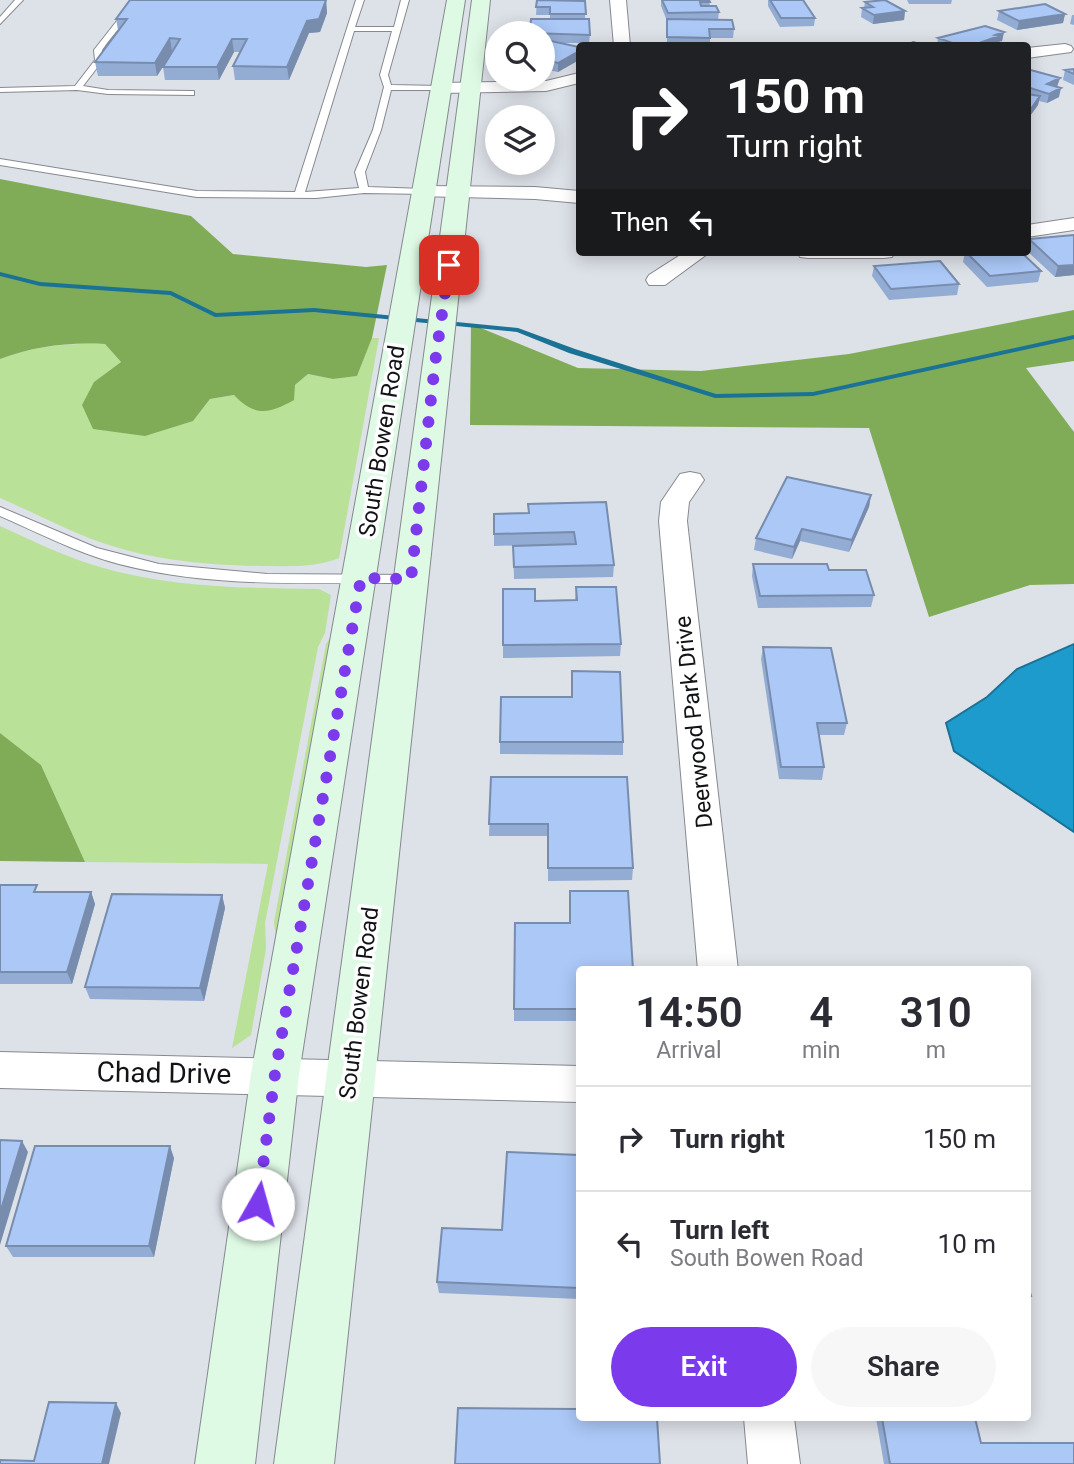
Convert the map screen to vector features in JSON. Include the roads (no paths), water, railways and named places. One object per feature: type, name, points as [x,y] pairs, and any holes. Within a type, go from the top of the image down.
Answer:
[{"type":"main road","name":"South Bowen Road","points":[[225,1464],[275,1074],[361,578],[394,361],[456,0]]},
{"type":"main road","name":"South Bowen Road","points":[[304,1464],[481,0]]},
{"type":"street","points":[[618,0],[622,42]]},
{"type":"street","points":[[1031,53],[1065,49]]},
{"type":"street","points":[[441,88],[546,86],[576,79]]},
{"type":"street","points":[[424,191],[535,193],[576,197]]},
{"type":"street","points":[[1031,230],[1074,224]]},
{"type":"street","points":[[657,280],[693,256]]},
{"type":"street","name":"Deerwood Park Drive","points":[[690,480],[675,502],[673,521],[718,966]]},
{"type":"street","name":"Chad Drive","points":[[0,1070],[275,1074],[349,1079],[576,1084]]},
{"type":"street","points":[[769,1421],[774,1464]]},
{"type":"lane","points":[[0,22],[19,0]]},
{"type":"lane","points":[[77,88],[99,60],[98,50],[132,7],[143,0]]},
{"type":"lane","points":[[299,195],[360,0]]},
{"type":"lane","points":[[364,190],[360,172],[377,130],[387,87],[384,75],[405,0]]},
{"type":"lane","points":[[351,29],[398,29]]},
{"type":"lane","points":[[387,87],[441,88]]},
{"type":"lane","points":[[0,90],[77,88],[108,92],[191,93]]},
{"type":"lane","points":[[0,162],[197,194],[299,195],[364,190],[424,191]]},
{"type":"lane","points":[[0,511],[62,540],[123,561],[187,574],[240,578],[411,579]]},
{"type":"water","points":[[1074,644],[1074,832],[954,751],[946,723],[987,697],[1017,669]]},
{"type":"waterway","points":[[0,274],[40,284],[171,293],[215,315],[314,310],[518,330],[572,351],[715,396],[813,394],[1074,337]]}]
